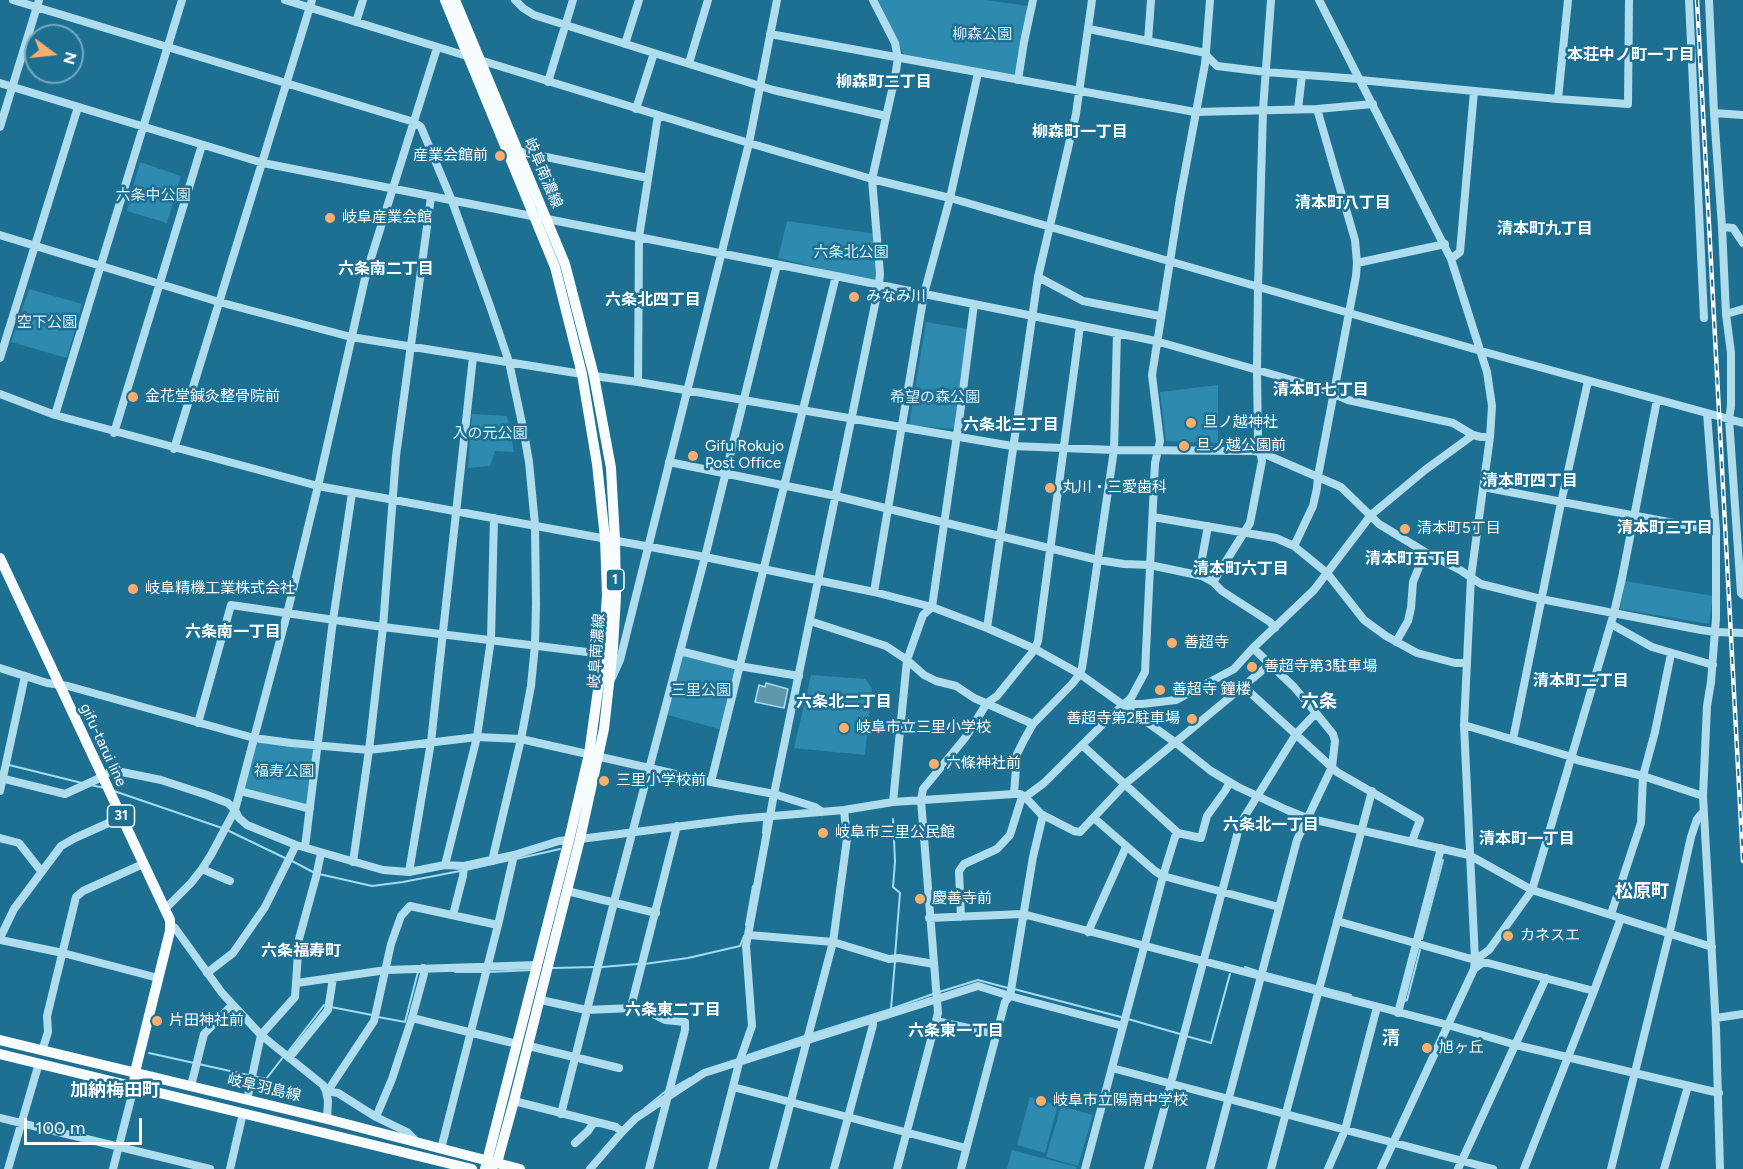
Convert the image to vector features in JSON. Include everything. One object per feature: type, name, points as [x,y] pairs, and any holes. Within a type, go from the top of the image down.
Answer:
[{"type":"main road","name":"岐阜南濃線","points":[[445,0],[555,267],[582,374],[610,539],[616,596],[611,681],[575,839],[567,891],[514,1101],[489,1165]]},
{"type":"main road","name":"岐阜南濃線","points":[[455,0],[565,264],[594,376],[611,468],[607,595],[593,755]]},
{"type":"main road","name":"gifu-tarui line","points":[[0,558],[165,909],[170,925],[135,1072],[134,1087]]},
{"type":"main road","name":"岐阜南濃線","points":[[489,1165],[517,1044],[575,839]]},
{"type":"main road","name":"岐阜羽島線","points":[[0,1040],[327,1119],[441,1149],[489,1165],[520,1169]]},
{"type":"main road","name":"岐阜羽島線","points":[[0,1054],[472,1169]]},
{"type":"street","points":[[13,0],[38,4],[167,47],[414,122],[421,127],[452,201],[490,306],[508,362],[529,462],[535,525],[535,645],[531,686],[521,739],[492,861]]},
{"type":"street","points":[[55,415],[182,0]]},
{"type":"street","points":[[285,0],[311,4],[356,22],[437,48],[872,179],[950,198],[1349,314],[1743,423]]},
{"type":"street","points":[[356,22],[363,0]]},
{"type":"street","points":[[515,0],[534,15],[566,26],[760,86],[886,116]]},
{"type":"street","points":[[548,82],[573,0]]},
{"type":"street","points":[[625,44],[639,0]]},
{"type":"street","points":[[689,63],[708,0]]},
{"type":"street","points":[[611,681],[620,660],[749,143],[777,0]]},
{"type":"street","points":[[712,1169],[739,1063],[752,1026],[746,946],[774,794],[879,285],[872,179],[898,58],[895,43],[873,0]]},
{"type":"street","points":[[1018,80],[1033,0]]},
{"type":"street","points":[[987,628],[1031,315],[1080,91],[1092,0]]},
{"type":"street","points":[[1148,41],[1151,0]]},
{"type":"street","points":[[961,917],[959,872],[964,864],[997,849],[1010,835],[1021,800],[1044,783],[1131,698],[1145,672],[1155,463],[1160,441],[1152,375],[1169,262],[1206,54],[1210,0]]},
{"type":"street","points":[[1214,582],[1250,524],[1262,461],[1258,442],[1258,288],[1263,110],[1271,0]]},
{"type":"street","points":[[1319,0],[1445,244],[1481,351],[1492,406],[1471,578],[1464,725],[1474,969],[1381,1169]]},
{"type":"street","points":[[1558,99],[1568,0]]},
{"type":"street","points":[[1089,29],[1206,54],[1217,66],[1629,104],[1629,0]]},
{"type":"street","points":[[1689,0],[1704,318]]},
{"type":"street","points":[[1709,0],[1726,314],[1731,353],[1729,419],[1743,596]]},
{"type":"street","points":[[0,127],[38,4]]},
{"type":"street","points":[[174,449],[311,4]]},
{"type":"street","points":[[770,34],[1195,112],[1373,104]]},
{"type":"street","points":[[165,909],[191,883],[211,855],[235,810],[287,614],[366,274],[437,48]]},
{"type":"street","points":[[636,108],[654,53]]},
{"type":"street","points":[[874,592],[924,294],[950,198],[978,73]]},
{"type":"street","points":[[1298,109],[1302,75]]},
{"type":"street","points":[[0,84],[263,164],[1156,341],[1320,388],[1348,400],[1452,423],[1473,435],[1490,437]]},
{"type":"street","points":[[1451,259],[1460,252],[1473,91]]},
{"type":"street","points":[[0,358],[78,107]]},
{"type":"street","points":[[1294,546],[1313,506],[1357,263],[1355,240],[1317,108]]},
{"type":"street","points":[[1714,113],[1743,115]]},
{"type":"street","points":[[638,382],[639,237],[658,115]]},
{"type":"street","points":[[114,433],[202,145]]},
{"type":"street","points":[[517,151],[648,178]]},
{"type":"street","points":[[353,862],[383,627],[396,456],[431,197]]},
{"type":"street","points":[[1722,227],[1733,228],[1743,243]]},
{"type":"street","points":[[0,235],[219,302],[351,337],[582,374]]},
{"type":"street","points":[[1357,263],[1445,244]]},
{"type":"street","points":[[561,1114],[632,832],[705,557],[777,265]]},
{"type":"street","points":[[711,782],[836,276]]},
{"type":"street","points":[[1038,277],[1083,301],[1160,316]]},
{"type":"street","points":[[893,802],[907,660],[923,615],[932,607],[974,304]]},
{"type":"street","points":[[1726,314],[1743,309]]},
{"type":"street","points":[[897,1169],[938,1013],[921,800],[923,789],[965,738],[987,703],[997,696],[1035,649],[1038,641],[1080,326]]},
{"type":"street","points":[[1014,794],[1017,754],[1033,724],[1080,674],[1114,450],[1117,333]]},
{"type":"street","points":[[409,872],[431,742],[473,357]]},
{"type":"street","points":[[594,376],[1012,446],[1260,452],[1341,487],[1380,524],[1480,584],[1542,599],[1715,632],[1743,633]]},
{"type":"street","points":[[1513,739],[1588,381]]},
{"type":"street","points":[[0,394],[55,415],[114,433],[318,486],[763,568],[932,607],[1035,649],[1080,674],[1211,771],[1307,818],[1469,855],[1532,890],[1712,948]]},
{"type":"street","points":[[1475,960],[1489,950],[1532,890],[1614,613],[1657,400]]},
{"type":"street","points":[[1707,413],[1716,531],[1715,632],[1707,705],[1703,812],[1716,1018],[1720,1169]]},
{"type":"street","points":[[1123,704],[1176,700],[1234,669],[1314,590],[1371,515],[1425,470],[1473,435]]},
{"type":"street","points":[[669,462],[836,495],[1098,560],[1150,565],[1202,576],[1214,582],[1222,591],[1270,622],[1275,628]]},
{"type":"street","points":[[1483,487],[1716,531]]},
{"type":"street","points":[[207,973],[233,953],[265,907],[301,846],[310,809],[333,620],[352,493]]},
{"type":"street","points":[[1153,517],[1276,538],[1294,546],[1327,573],[1364,620],[1396,642],[1417,653],[1455,663],[1466,663]]},
{"type":"street","points":[[445,866],[477,737],[491,639],[494,518]]},
{"type":"street","points":[[1202,576],[1201,564],[1208,526]]},
{"type":"street","points":[[1396,642],[1408,621],[1412,608],[1413,582],[1425,552]]},
{"type":"street","points":[[198,723],[231,605],[383,627],[603,654]]},
{"type":"street","points":[[810,621],[886,646],[924,675],[956,686],[974,698],[1033,724]]},
{"type":"street","points":[[1611,624],[1652,648],[1713,665]]},
{"type":"street","points":[[1210,1169],[1297,840],[1332,767],[1335,741],[1333,734],[1294,687],[1253,648]]},
{"type":"street","points":[[680,651],[739,666],[799,676]]},
{"type":"street","points":[[1611,914],[1641,823],[1643,776],[1655,732],[1671,654]]},
{"type":"street","points":[[1,779],[65,794],[112,770],[161,780],[228,803],[247,825],[301,846],[383,870],[409,872],[492,861],[559,841],[677,826],[844,810],[893,802],[1014,794],[1025,797],[1043,815],[1080,832],[1125,784],[1270,664]]},
{"type":"street","points":[[0,668],[254,738],[369,750],[477,737],[521,739],[774,794],[814,807],[822,812]]},
{"type":"street","points":[[0,791],[25,676]]},
{"type":"street","points":[[1244,687],[1337,772],[1420,820],[1412,841]]},
{"type":"street","points":[[1148,1169],[1240,824],[1296,734],[1316,713]]},
{"type":"street","points":[[1464,725],[1577,760],[1643,776],[1703,796]]},
{"type":"street","points":[[1083,745],[1178,833],[1201,838],[1207,816],[1230,782]]},
{"type":"street","points":[[240,791],[310,809]]},
{"type":"street","points":[[1271,1169],[1372,791]]},
{"type":"street","points":[[773,1169],[832,942],[847,839],[844,810]]},
{"type":"street","points":[[1611,1169],[1691,837],[1697,819],[1703,812]]},
{"type":"street","points":[[961,1169],[1005,1002],[1010,996],[1033,857],[1043,815]]},
{"type":"street","points":[[122,817],[61,846],[14,909],[0,939],[158,978]]},
{"type":"street","points":[[1094,818],[1163,876],[1279,907]]},
{"type":"street","points":[[633,1008],[632,1003],[677,826]]},
{"type":"street","points":[[1085,1169],[1163,876],[1178,833]]},
{"type":"street","points":[[1691,837],[1705,836]]},
{"type":"street","points":[[0,838],[19,843],[41,871]]},
{"type":"street","points":[[1088,932],[1126,847]]},
{"type":"street","points":[[1398,1012],[1441,848]]},
{"type":"street","points":[[247,1100],[261,1035],[296,998],[299,939],[321,853]]},
{"type":"street","points":[[441,1149],[514,855]]},
{"type":"street","points":[[42,1051],[48,1032],[47,1016],[76,897],[83,891],[143,864]]},
{"type":"street","points":[[453,915],[464,866]]},
{"type":"street","points":[[201,869],[230,881]]},
{"type":"street","points":[[567,891],[656,913]]},
{"type":"street","points":[[326,1091],[374,1021],[391,944],[401,916],[410,906],[498,925]]},
{"type":"street","points":[[929,918],[1023,914],[1448,1025],[1516,1045],[1719,1093]]},
{"type":"street","points":[[1524,1169],[1621,918]]},
{"type":"street","points":[[1337,921],[1475,960]]},
{"type":"street","points":[[170,925],[175,928],[232,1005],[261,1035],[323,1085],[328,1101],[327,1119]]},
{"type":"street","points":[[749,934],[832,942],[889,958],[934,964]]},
{"type":"street","points":[[1474,969],[1482,963],[1488,963],[1594,991]]},
{"type":"street","points":[[297,983],[386,970],[538,965]]},
{"type":"street","points":[[376,1117],[392,1079],[412,1018],[424,974],[423,968]]},
{"type":"street","points":[[289,1058],[328,1010],[333,978]]},
{"type":"street","points":[[1460,1165],[1546,978]]},
{"type":"street","points":[[590,1169],[622,1132],[644,1112],[704,1073],[978,986],[1123,1026]]},
{"type":"street","points":[[541,1000],[586,1010],[633,1008],[649,1012],[665,1020],[685,1022],[685,1030],[649,1169]]},
{"type":"street","points":[[191,1086],[204,1034],[232,1005]]},
{"type":"street","points":[[1328,1169],[1345,1130],[1377,1007]]},
{"type":"street","points":[[1716,1018],[1743,1014]]},
{"type":"street","points":[[412,1018],[517,1044]]},
{"type":"street","points":[[834,1169],[873,1018]]},
{"type":"street","points":[[936,1021],[996,1034]]},
{"type":"street","points":[[529,1046],[619,1068]]},
{"type":"street","points":[[8,1169],[39,1064]]},
{"type":"street","points":[[1112,1068],[1393,1142],[1460,1165],[1493,1169]]},
{"type":"street","points":[[1664,1169],[1688,1086]]},
{"type":"street","points":[[113,1169],[134,1087]]},
{"type":"street","points":[[733,1087],[966,1149]]},
{"type":"street","points":[[326,1091],[338,1093],[376,1117],[406,1132],[418,1143]]},
{"type":"street","points":[[514,1101],[616,1127],[622,1132]]},
{"type":"street","points":[[230,1169],[243,1113]]},
{"type":"street","points":[[0,1118],[210,1169]]},
{"type":"street","points":[[575,1143],[594,1122]]},
{"type":"green space","name":"柳森公園","points":[[878,0],[985,0],[1028,6],[1016,77],[905,57]]},
{"type":"green space","name":"六条中公園","points":[[140,162],[181,176],[167,223],[127,211]]},
{"type":"green space","name":"六条北公園","points":[[787,221],[876,234],[878,283],[778,258]]},
{"type":"green space","name":"空下公園","points":[[29,289],[82,304],[67,358],[11,342]]},
{"type":"green space","name":"希望の森公園","points":[[926,322],[967,329],[954,429],[909,425]]},
{"type":"green space","points":[[1218,385],[1218,443],[1166,441],[1160,392]]},
{"type":"green space","name":"入の元公園","points":[[472,414],[507,416],[514,452],[495,451],[490,466],[468,468]]},
{"type":"green space","points":[[1625,581],[1713,596],[1709,624],[1620,609]]},
{"type":"green space","name":"三里公園","points":[[680,651],[739,666],[723,730],[664,714]]},
{"type":"green space","points":[[811,675],[865,679],[872,688],[865,755],[794,748]]},
{"type":"green space","name":"福寿公園","points":[[255,739],[315,747],[309,807],[242,790]]},
{"type":"green space","points":[[1030,1097],[1058,1105],[1045,1153],[1017,1145]]},
{"type":"green space","points":[[1061,1106],[1093,1115],[1078,1166],[1046,1157]]},
{"type":"green space","points":[[1012,1150],[1077,1167],[1076,1169],[1007,1169]]},
{"type":"shaded area","points":[[766,683],[788,689],[784,708],[755,702],[759,685],[765,687]]},
{"type":"waterway","points":[[9,765],[82,783]]},
{"type":"waterway","points":[[90,785],[105,788]]},
{"type":"waterway","points":[[114,791],[222,828]]},
{"type":"waterway","points":[[893,819],[895,861],[893,887],[900,893],[895,956]]},
{"type":"waterway","points":[[763,833],[764,821]]},
{"type":"waterway","points":[[227,830],[287,859]]},
{"type":"waterway","points":[[516,859],[560,849]]},
{"type":"waterway","points":[[466,870],[510,860]]},
{"type":"waterway","points":[[1422,939],[1443,860]]},
{"type":"waterway","points":[[292,861],[313,872]]},
{"type":"waterway","points":[[319,874],[372,886],[460,871]]},
{"type":"waterway","points":[[746,925],[753,886]]},
{"type":"waterway","points":[[644,964],[688,958],[740,946],[744,936]]},
{"type":"waterway","points":[[1405,1001],[1420,950]]},
{"type":"waterway","points":[[891,1009],[895,961]]},
{"type":"waterway","points":[[602,967],[638,964]]},
{"type":"waterway","points":[[553,968],[596,967]]},
{"type":"waterway","points":[[1245,967],[1257,971]]},
{"type":"waterway","points":[[488,972],[533,970]]},
{"type":"waterway","points":[[378,1017],[405,1022],[419,972]]},
{"type":"waterway","points":[[455,972],[482,972]]},
{"type":"waterway","points":[[1266,973],[1316,986]]},
{"type":"waterway","points":[[1186,1036],[1211,1043],[1230,974]]},
{"type":"waterway","points":[[939,992],[978,980],[1008,988]]},
{"type":"waterway","points":[[1324,988],[1351,995]]},
{"type":"waterway","points":[[1014,989],[1121,1017]]},
{"type":"waterway","points":[[811,1034],[933,994]]},
{"type":"waterway","points":[[288,1052],[325,1006]]},
{"type":"waterway","points":[[331,1007],[372,1015]]},
{"type":"waterway","points":[[1128,1019],[1180,1034]]},
{"type":"waterway","points":[[748,1055],[805,1036]]},
{"type":"waterway","points":[[149,1053],[266,1079],[284,1056]]},
{"type":"waterway","points":[[674,1087],[690,1078]]},
{"type":"waterway","points":[[645,1108],[666,1091]]},
{"type":"railway","points":[[1697,0],[1743,861]]},
{"type":"place","name":"産業会館前","points":[[500,156]]},
{"type":"place","name":"岐阜産業会館","points":[[330,218]]},
{"type":"place","name":"みなみ川","points":[[854,297]]},
{"type":"place","name":"金花堂鍼灸整骨院前","points":[[133,397]]},
{"type":"place","name":"旦ノ越神社","points":[[1191,423]]},
{"type":"place","name":"旦ノ越公園前","points":[[1184,446]]},
{"type":"place","name":"Gifu Rokujo Post Office","points":[[693,456]]},
{"type":"place","name":"丸川・三愛歯科","points":[[1050,488]]},
{"type":"place","name":"清本町5丁目","points":[[1405,529]]},
{"type":"place","name":"岐阜精機工業株式会社","points":[[133,589]]},
{"type":"place","name":"善超寺","points":[[1172,643]]},
{"type":"place","name":"善超寺第3駐車場","points":[[1252,667]]},
{"type":"place","name":"善超寺 鐘楼","points":[[1160,690]]},
{"type":"place","name":"善超寺第2駐車場","points":[[1192,719]]},
{"type":"place","name":"岐阜市立三里小学校","points":[[844,728]]},
{"type":"place","name":"六條神社前","points":[[934,764]]},
{"type":"place","name":"三里小学校前","points":[[604,781]]},
{"type":"place","name":"岐阜市三里公民館","points":[[823,833]]},
{"type":"place","name":"慶善寺前","points":[[920,899]]},
{"type":"place","name":"カネスエ","points":[[1508,936]]},
{"type":"place","name":"片田神社前","points":[[157,1021]]},
{"type":"place","name":"旭ヶ丘","points":[[1427,1048]]},
{"type":"place","name":"岐阜市立陽南中学校","points":[[1041,1101]]},
{"type":"district","name":"本荘中ノ町一丁目","points":[[1631,55]]},
{"type":"district","name":"柳森町二丁目","points":[[884,82]]},
{"type":"district","name":"柳森町一丁目","points":[[1080,132]]},
{"type":"district","name":"清本町八丁目","points":[[1343,203]]},
{"type":"district","name":"清本町九丁目","points":[[1545,229]]},
{"type":"district","name":"六条南二丁目","points":[[386,269]]},
{"type":"district","name":"六条北四丁目","points":[[653,300]]},
{"type":"district","name":"清本町七丁目","points":[[1321,390]]},
{"type":"district","name":"六条北三丁目","points":[[1011,425]]},
{"type":"district","name":"清本町四丁目","points":[[1530,481]]},
{"type":"district","name":"清本町三丁目","points":[[1665,528]]},
{"type":"district","name":"清本町五丁目","points":[[1413,559]]},
{"type":"district","name":"清本町六丁目","points":[[1241,569]]},
{"type":"district","name":"六条南一丁目","points":[[233,632]]},
{"type":"district","name":"清本町二丁目","points":[[1581,681]]},
{"type":"district","name":"六条北二丁目","points":[[844,702]]},
{"type":"district","name":"六条","points":[[1319,702]]},
{"type":"district","name":"六条北一丁目","points":[[1271,825]]},
{"type":"district","name":"清本町一丁目","points":[[1527,839]]},
{"type":"district","name":"松原町","points":[[1642,892]]},
{"type":"district","name":"六条福寿町","points":[[301,951]]},
{"type":"district","name":"六条東二丁目","points":[[673,1010]]},
{"type":"district","name":"六条東一丁目","points":[[956,1031]]},
{"type":"district","name":"清","points":[[1391,1039]]},
{"type":"district","name":"加納梅田町","points":[[115,1091]]}]
